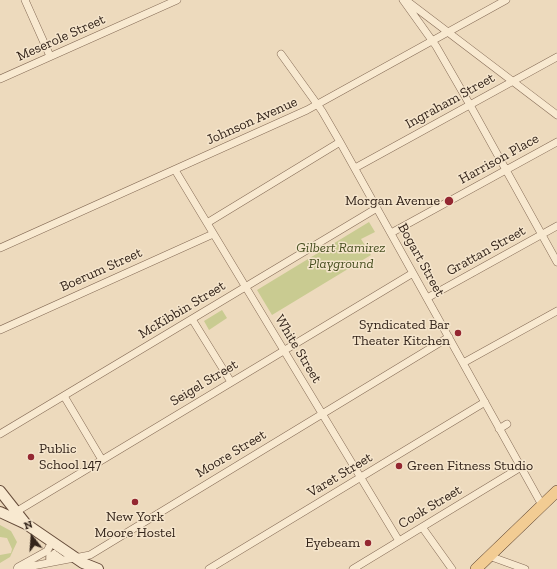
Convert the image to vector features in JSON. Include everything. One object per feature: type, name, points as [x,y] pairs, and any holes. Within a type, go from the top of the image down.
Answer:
[{"type":"main road","points":[[0,491],[8,513],[75,558],[98,569]]},
{"type":"main road","points":[[476,569],[557,491]]},
{"type":"street","points":[[25,0],[50,56]]},
{"type":"street","name":"Meserole Street","points":[[0,79],[177,0]]},
{"type":"street","points":[[404,0],[449,32],[557,115]]},
{"type":"street","points":[[404,0],[432,41],[470,105],[557,262]]},
{"type":"street","name":"Johnson Avenue","points":[[0,248],[318,105],[506,0]]},
{"type":"street","name":"Bogart Street","points":[[281,54],[318,105],[340,142],[542,505]]},
{"type":"street","name":"Ingraham Street","points":[[355,168],[557,57]]},
{"type":"street","points":[[207,223],[340,142]]},
{"type":"street","name":"Harrison Place","points":[[391,233],[557,142]]},
{"type":"street","name":"White Street","points":[[175,170],[398,541]]},
{"type":"street","name":"McKibbin Street","points":[[0,434],[377,208]]},
{"type":"street","name":"Grattan Street","points":[[427,298],[557,226]]},
{"type":"street","name":"Boerum Street","points":[[0,330],[213,234]]},
{"type":"street","name":"Seigel Street","points":[[8,513],[102,460],[413,273]]},
{"type":"street","points":[[463,363],[557,311]]},
{"type":"street","points":[[192,319],[231,382]]},
{"type":"street","name":"Moore Street","points":[[16,569],[90,555],[449,338]]},
{"type":"street","points":[[64,396],[102,460]]},
{"type":"street","name":"Varet Street","points":[[209,569],[484,402]]},
{"type":"street","points":[[499,429],[507,424]]},
{"type":"street","name":"Cook Street","points":[[353,569],[521,467]]},
{"type":"street","points":[[0,496],[10,510],[6,512],[0,506]]},
{"type":"street","points":[[422,527],[452,569]]},
{"type":"street","name":"Moore Street","points":[[16,569],[47,551],[52,542]]},
{"type":"street","points":[[489,556],[525,569]]},
{"type":"green space","name":"Gilbert Ramirez Playground","points":[[369,222],[375,232],[361,239],[371,255],[272,315],[257,290]]},
{"type":"green space","points":[[222,310],[227,318],[209,330],[204,321]]},
{"type":"green space","points":[[0,525],[11,531],[17,542],[10,557],[0,563],[0,555],[11,553],[12,549],[7,538],[0,537]]},
{"type":"place","name":"Morgan Avenue","points":[[449,201]]},
{"type":"place","name":"Syndicated Bar Theater Kitchen","points":[[458,333]]},
{"type":"place","name":"Public School 147","points":[[31,457]]},
{"type":"place","name":"Green Fitness Studio","points":[[399,466]]},
{"type":"place","name":"New York Moore Hostel","points":[[135,502]]},
{"type":"place","name":"Eyebeam","points":[[368,543]]}]
